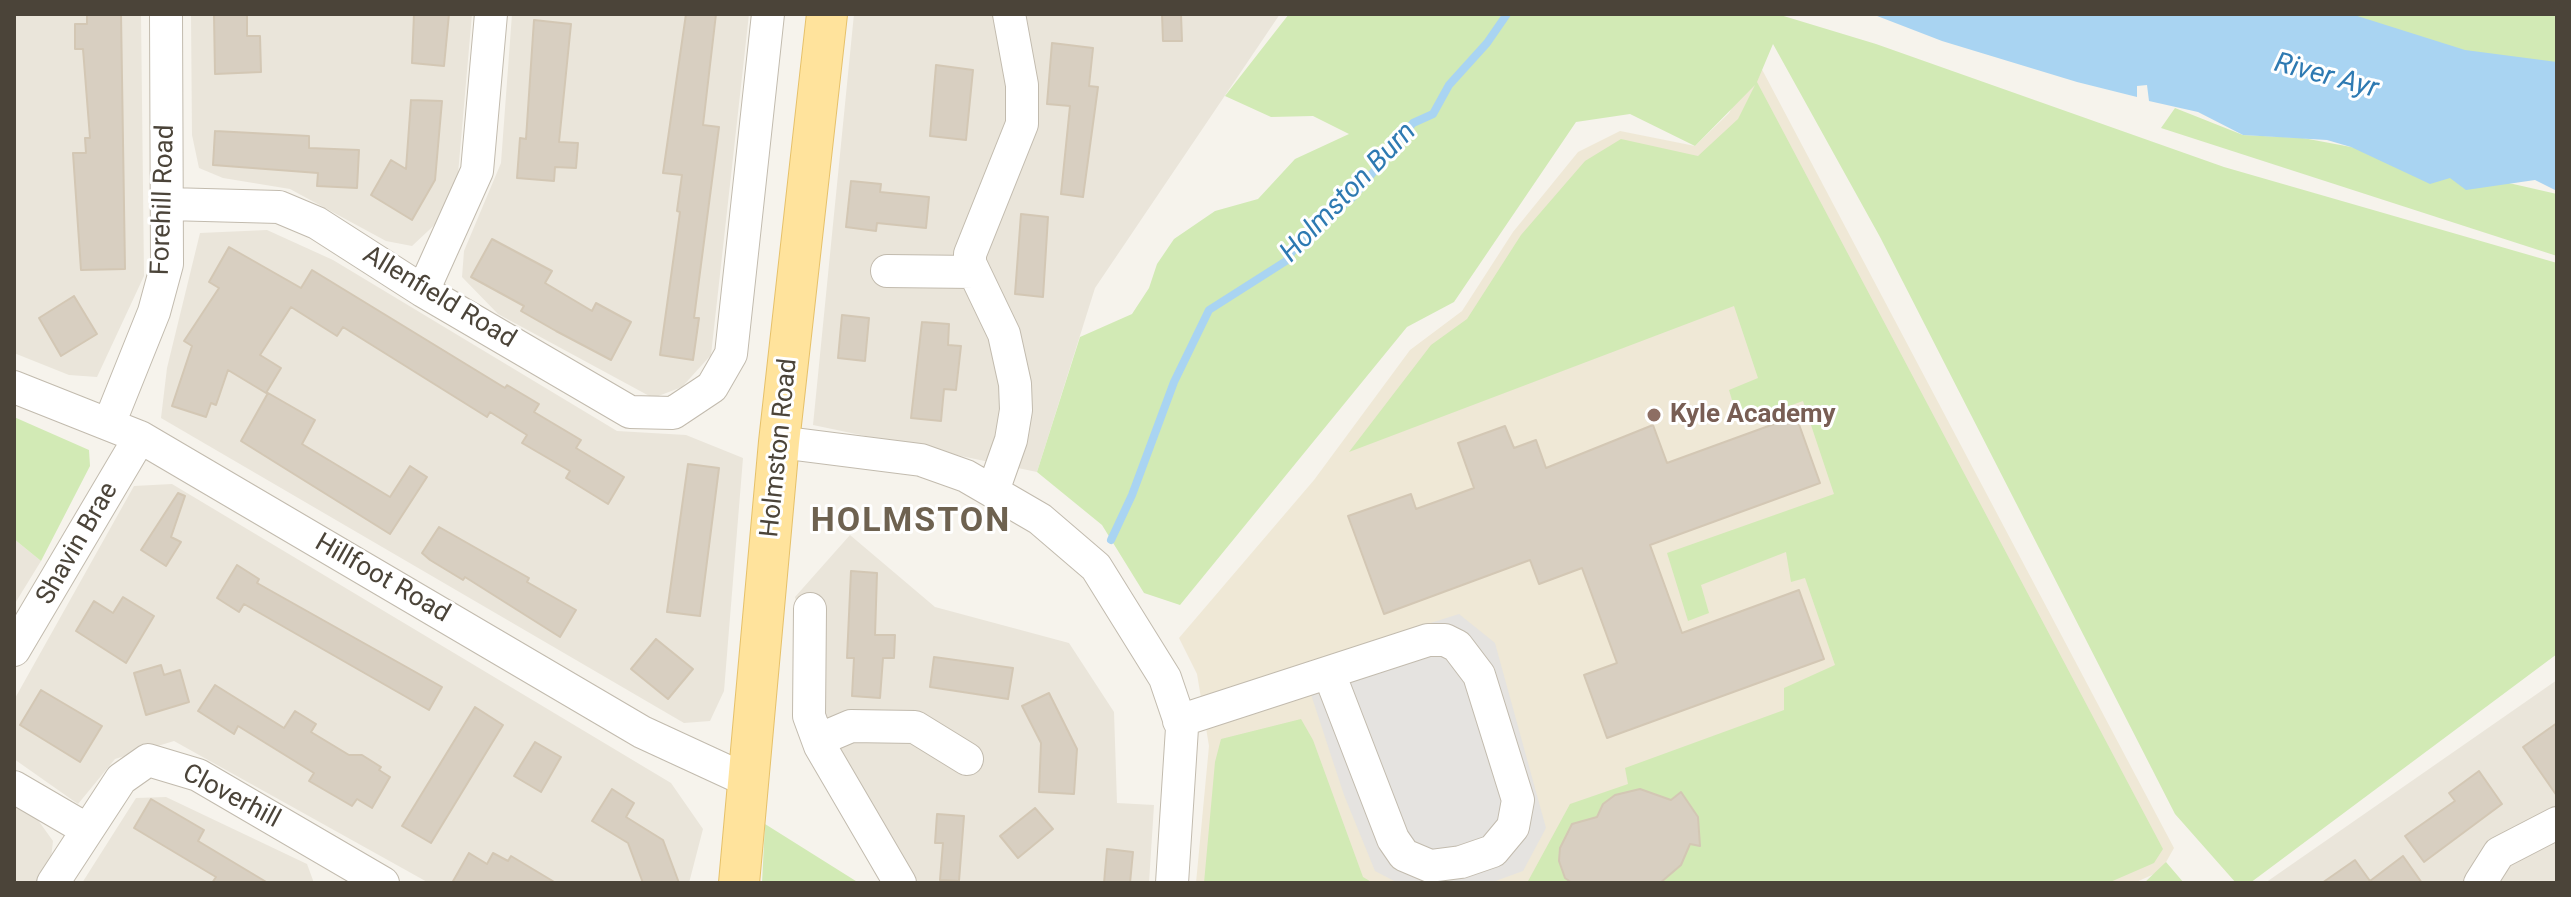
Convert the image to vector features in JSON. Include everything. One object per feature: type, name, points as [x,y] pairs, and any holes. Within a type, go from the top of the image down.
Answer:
[{"type":"main road","name":"Holmston Road","points":[[739,883],[779,442],[827,14]]},
{"type":"street","name":"Forehill Road","points":[[109,424],[154,312],[167,264],[166,14]]},
{"type":"street","points":[[423,291],[477,171],[491,14]]},
{"type":"street","name":"Allenfield Road","points":[[168,204],[279,207],[317,223],[423,291],[630,412],[673,413],[712,387],[731,354],[768,14]]},
{"type":"street","points":[[993,491],[1011,440],[1016,410],[1015,384],[1004,334],[974,272],[970,254],[1022,124],[1022,85],[1009,14]]},
{"type":"street","points":[[887,271],[974,272]]},
{"type":"street","name":"Hillfoot Road","points":[[14,387],[140,437],[642,732],[746,780]]},
{"type":"street","name":"Shavin Brae","points":[[14,650],[140,437]]},
{"type":"street","points":[[779,442],[921,460],[993,491],[1040,519],[1096,567],[1165,678],[1179,721],[1182,762],[1172,883]]},
{"type":"street","points":[[810,609],[809,716],[818,740],[900,883]]},
{"type":"street","points":[[1179,721],[1428,640],[1445,640],[1457,646],[1479,675],[1518,800],[1513,827],[1493,851],[1461,862],[1430,866],[1404,855],[1393,839],[1329,673]]},
{"type":"street","points":[[818,740],[851,726],[915,727],[967,759]]},
{"type":"street","name":"Cloverhill","points":[[53,883],[121,779],[148,760],[198,775],[344,873],[383,883]]},
{"type":"street","points":[[14,787],[86,829]]},
{"type":"street","points":[[2480,883],[2499,853],[2557,823]]},
{"type":"shaded area","points":[[14,14],[141,14],[144,276],[97,377],[69,375],[14,353]]},
{"type":"shaded area","points":[[191,14],[472,14],[458,174],[444,216],[412,246],[386,241],[290,189],[223,178],[199,168],[192,135]]},
{"type":"shaded area","points":[[512,14],[749,14],[711,355],[682,387],[653,398],[498,314],[462,277],[464,251],[501,163]]},
{"type":"shaded area","points":[[854,14],[1280,14],[1095,288],[1037,472],[813,425]]},
{"type":"shaded area","name":"Kyle Academy","points":[[1757,60],[2174,848],[2161,871],[2134,883],[1196,883],[1209,746],[1197,674],[1179,638],[1314,480],[1410,350],[1462,311],[1513,232],[1578,152],[1620,131],[1695,146],[1729,113]]},
{"type":"shaded area","points":[[267,230],[333,260],[617,431],[686,435],[743,458],[724,691],[710,721],[684,723],[161,418],[167,368],[200,233]]},
{"type":"shaded area","points":[[172,484],[671,783],[703,829],[689,883],[429,883],[174,741],[115,759],[78,804],[14,759],[14,700],[134,486]]},
{"type":"shaded area","points":[[850,535],[935,607],[1069,643],[1114,712],[1117,803],[1154,805],[1149,883],[911,883],[836,760],[795,597]]},
{"type":"shaded area","points":[[14,539],[41,561],[14,605]]},
{"type":"shaded area","points":[[1459,614],[1495,643],[1546,828],[1523,871],[1490,883],[1398,883],[1375,871],[1344,795],[1301,664]]},
{"type":"shaded area","points":[[2557,680],[2557,883],[2265,883]]},
{"type":"shaded area","points":[[166,797],[307,864],[314,883],[82,883],[136,798]]},
{"type":"shaded area","points":[[14,807],[35,816],[53,841],[50,867],[40,883],[14,883]]},
{"type":"green space","points":[[1289,14],[1777,14],[1876,44],[2224,167],[2557,263],[2557,654],[2250,883],[2236,883],[2175,814],[1880,237],[1773,44],[1757,82],[2163,849],[2154,863],[2108,883],[1527,883],[1570,804],[1628,784],[1625,768],[1784,710],[1784,688],[1835,665],[1805,578],[1791,582],[1786,552],[1701,585],[1709,613],[1688,621],[1667,553],[1834,494],[1803,401],[1739,424],[1729,390],[1758,378],[1734,306],[1349,452],[1431,345],[1467,319],[1521,235],[1585,161],[1621,139],[1698,156],[1738,119],[1755,85],[1695,146],[1630,114],[1576,122],[1454,302],[1407,327],[1180,605],[1144,593],[1102,525],[1037,472],[1080,337],[1132,314],[1149,288],[1157,264],[1174,239],[1215,211],[1258,199],[1295,159],[1349,134],[1313,116],[1271,117],[1225,96]]},
{"type":"green space","points":[[2341,14],[2557,14],[2557,75],[2501,73]]},
{"type":"green space","points":[[2175,108],[2243,135],[2303,138],[2351,147],[2557,194],[2557,256],[2161,128]]},
{"type":"green space","points":[[14,417],[89,450],[90,466],[41,561],[14,539]]},
{"type":"green space","points":[[1301,719],[1313,740],[1363,877],[1373,883],[1204,883],[1215,762],[1221,739]]},
{"type":"green space","points":[[765,824],[859,883],[762,883]]},
{"type":"green space","points":[[2166,862],[2184,883],[2144,883]]},
{"type":"water","name":"River Ayr","points":[[1872,14],[2351,14],[2465,50],[2557,62],[2557,191],[2535,180],[2466,190],[2450,178],[2430,184],[2351,147],[2327,140],[2243,135],[2198,112],[2149,101],[2147,85],[2137,86],[2137,97],[2077,82],[1942,41]]},
{"type":"building","points":[[87,14],[121,14],[125,269],[81,270],[73,153],[86,153],[85,138],[90,138],[83,49],[75,49],[75,24],[87,24]]},
{"type":"building","points":[[214,14],[247,14],[247,36],[260,36],[261,72],[215,74]]},
{"type":"building","points":[[414,14],[449,14],[444,66],[412,63]]},
{"type":"building","points":[[686,14],[716,14],[703,125],[719,127],[694,318],[699,318],[693,360],[660,355],[680,212],[677,211],[682,175],[663,173]]},
{"type":"building","points":[[1162,14],[1181,14],[1182,41],[1163,41]]},
{"type":"building","points":[[534,20],[571,24],[559,142],[578,143],[576,168],[555,167],[554,181],[517,178],[520,138],[526,139]]},
{"type":"building","points":[[1052,43],[1093,48],[1089,86],[1098,87],[1083,197],[1061,194],[1070,106],[1047,104]]},
{"type":"building","points":[[936,65],[973,70],[966,140],[930,136]]},
{"type":"building","points":[[411,100],[442,101],[435,180],[412,220],[371,195],[391,160],[406,169]]},
{"type":"building","points":[[215,131],[309,136],[309,148],[359,150],[357,188],[317,186],[318,173],[213,165]]},
{"type":"building","points":[[851,181],[881,184],[880,192],[929,197],[926,228],[877,223],[876,231],[846,227]]},
{"type":"building","points":[[1021,214],[1048,217],[1043,297],[1015,294]]},
{"type":"building","points":[[492,239],[552,271],[545,283],[592,311],[596,303],[631,322],[611,360],[521,311],[524,306],[471,277]]},
{"type":"building","points":[[229,247],[301,288],[312,270],[505,388],[507,385],[539,404],[534,412],[581,440],[576,448],[624,477],[608,504],[566,478],[570,471],[522,443],[527,435],[490,412],[487,417],[343,327],[337,336],[291,307],[260,355],[281,368],[266,393],[228,370],[216,405],[211,403],[206,417],[172,406],[192,346],[184,341],[219,288],[209,282]]},
{"type":"building","points":[[74,296],[97,334],[61,356],[39,318]]},
{"type":"building","points":[[842,315],[869,318],[865,361],[838,358]]},
{"type":"building","points":[[922,322],[949,324],[948,345],[961,346],[956,390],[944,389],[941,421],[911,418]]},
{"type":"building","points":[[268,393],[315,420],[302,444],[390,497],[410,466],[427,477],[390,534],[241,441]]},
{"type":"building","name":"Kyle Academy","points":[[1796,416],[1820,483],[1650,545],[1682,633],[1799,590],[1824,659],[1607,738],[1584,675],[1617,663],[1582,568],[1539,584],[1530,560],[1384,614],[1348,516],[1411,494],[1416,509],[1474,488],[1458,443],[1505,426],[1514,448],[1536,440],[1546,468],[1653,425],[1667,463]]},
{"type":"building","points":[[688,464],[719,468],[700,616],[667,612]]},
{"type":"building","points":[[178,493],[185,496],[171,537],[181,542],[166,566],[141,550]]},
{"type":"building","points":[[439,527],[529,578],[527,582],[576,610],[560,637],[422,553]]},
{"type":"building","points":[[237,565],[259,579],[257,583],[442,687],[429,710],[244,604],[239,612],[217,598]]},
{"type":"building","points":[[851,571],[877,573],[875,635],[895,635],[894,658],[883,658],[880,698],[852,696],[854,658],[847,658]]},
{"type":"building","points":[[123,597],[154,616],[126,663],[76,631],[94,601],[113,613]]},
{"type":"building","points":[[656,639],[693,669],[668,699],[631,669]]},
{"type":"building","points":[[934,657],[1013,668],[1008,699],[930,687]]},
{"type":"building","points":[[161,665],[164,675],[180,670],[189,702],[146,715],[134,673]]},
{"type":"building","points":[[215,685],[284,728],[295,711],[316,724],[311,732],[349,755],[362,755],[381,767],[379,770],[390,777],[372,808],[357,799],[352,806],[309,781],[314,773],[238,726],[234,734],[198,711]]},
{"type":"building","points":[[41,690],[102,726],[80,762],[20,725]]},
{"type":"building","points":[[1049,693],[1077,749],[1074,794],[1039,792],[1041,743],[1022,706]]},
{"type":"building","points":[[475,707],[503,725],[431,843],[402,826]]},
{"type":"building","points":[[2557,723],[2557,796],[2523,747]]},
{"type":"building","points":[[535,742],[561,757],[541,792],[514,776]]},
{"type":"building","points":[[2479,771],[2502,804],[2424,862],[2405,836],[2455,801],[2449,793]]},
{"type":"building","points":[[612,789],[634,803],[626,817],[663,840],[679,883],[643,883],[628,843],[592,821]]},
{"type":"building","points":[[1640,789],[1671,800],[1681,792],[1698,817],[1700,846],[1690,844],[1681,865],[1660,883],[1572,883],[1565,878],[1559,861],[1560,848],[1572,824],[1597,817],[1603,804],[1615,795]]},
{"type":"building","points":[[151,799],[204,830],[198,841],[268,883],[212,883],[216,877],[134,828]]},
{"type":"building","points":[[1035,808],[1053,829],[1018,858],[1000,836]]},
{"type":"building","points":[[937,814],[964,816],[959,881],[940,880],[943,843],[935,843]]},
{"type":"building","points":[[1107,849],[1133,852],[1130,883],[1104,883]]},
{"type":"building","points":[[469,853],[487,864],[493,853],[508,861],[511,856],[556,883],[452,883]]},
{"type":"building","points":[[2403,856],[2422,883],[2322,883],[2355,860],[2370,881]]},
{"type":"waterway","name":"Holmston Burn","points":[[1111,540],[1132,495],[1174,382],[1209,310],[1286,261],[1300,240],[1353,197],[1413,123],[1433,114],[1449,85],[1487,43],[1507,14]]},
{"type":"place","name":"Kyle Academy","points":[[1654,415]]},
{"type":"district","name":"HOLMSTON","points":[[911,522]]}]
